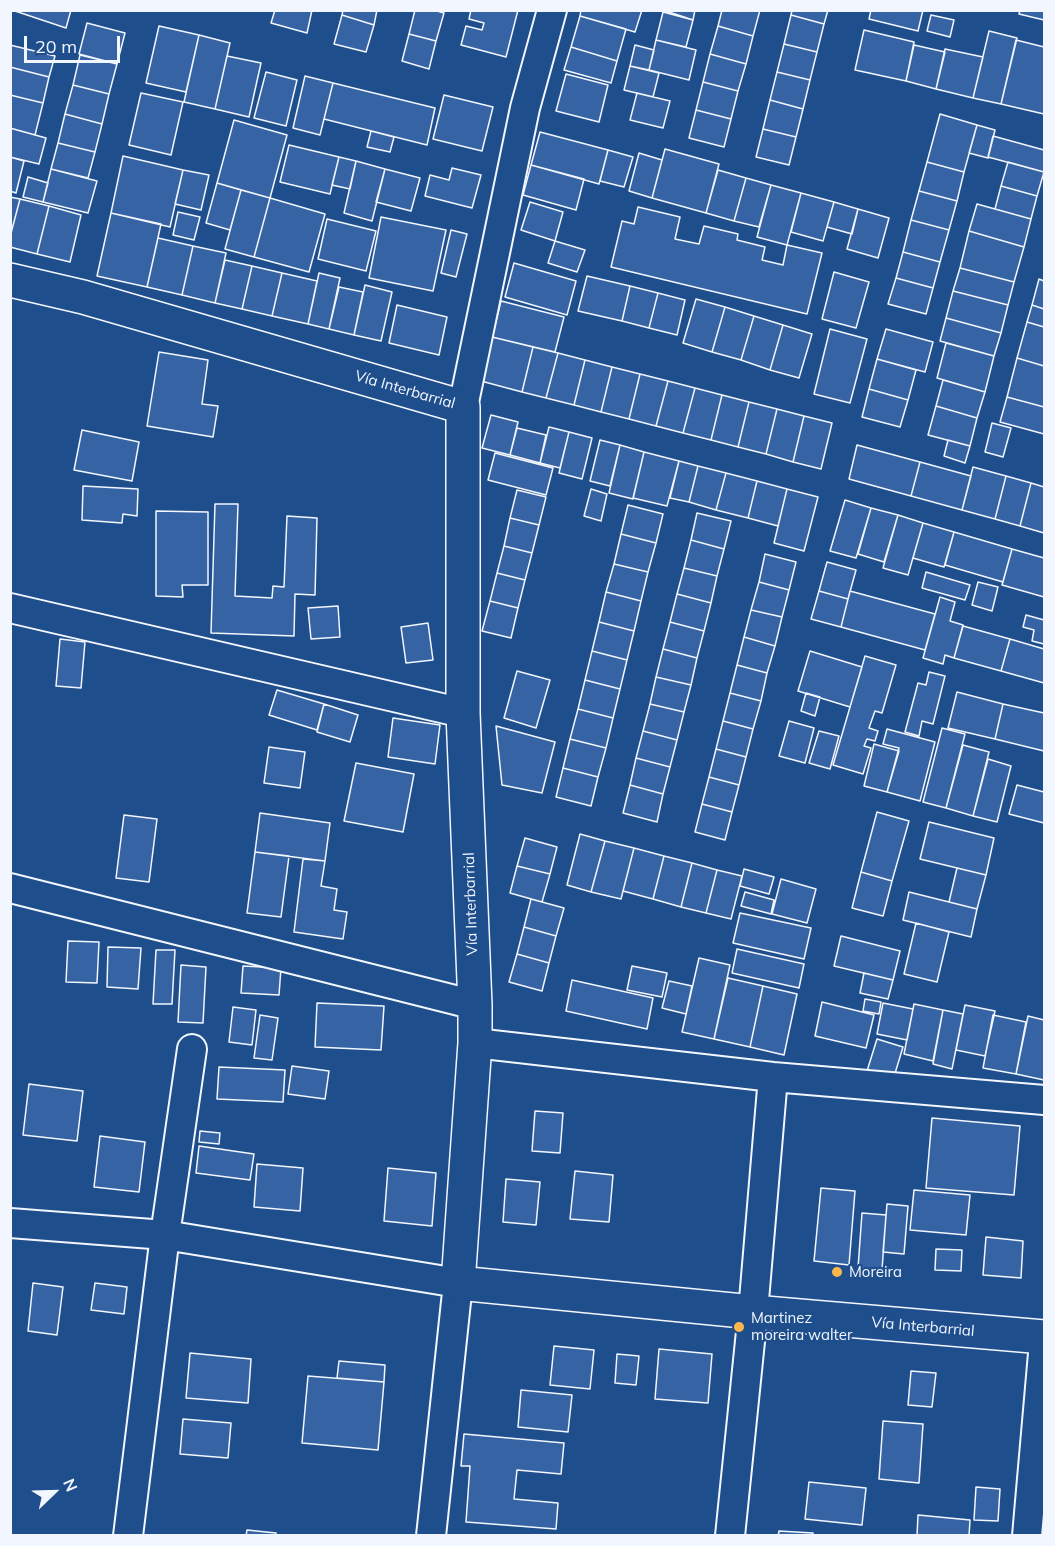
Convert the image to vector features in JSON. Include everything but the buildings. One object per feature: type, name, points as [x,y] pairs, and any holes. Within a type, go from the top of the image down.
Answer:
[{"type":"main road","name":"Vía Interbarrial","points":[[10,280],[83,297],[463,407],[463,713],[475,1042],[458,1283],[753,1312],[1044,1337]]},
{"type":"street","points":[[463,407],[525,108],[552,10]]},
{"type":"street","points":[[10,608],[463,713]]},
{"type":"street","points":[[10,888],[475,1005]]},
{"type":"street","points":[[475,1042],[774,1077],[1044,1100]]},
{"type":"street","points":[[128,1536],[165,1235],[192,1049]]},
{"type":"street","points":[[730,1536],[774,1077]]},
{"type":"street","points":[[10,1223],[165,1235],[458,1283],[431,1536]]},
{"type":"street","points":[[1027,1536],[1044,1342]]},
{"type":"place","name":"Moreira","points":[[837,1272]]},
{"type":"place","name":"Martinez moreira walter","points":[[739,1327]]}]
